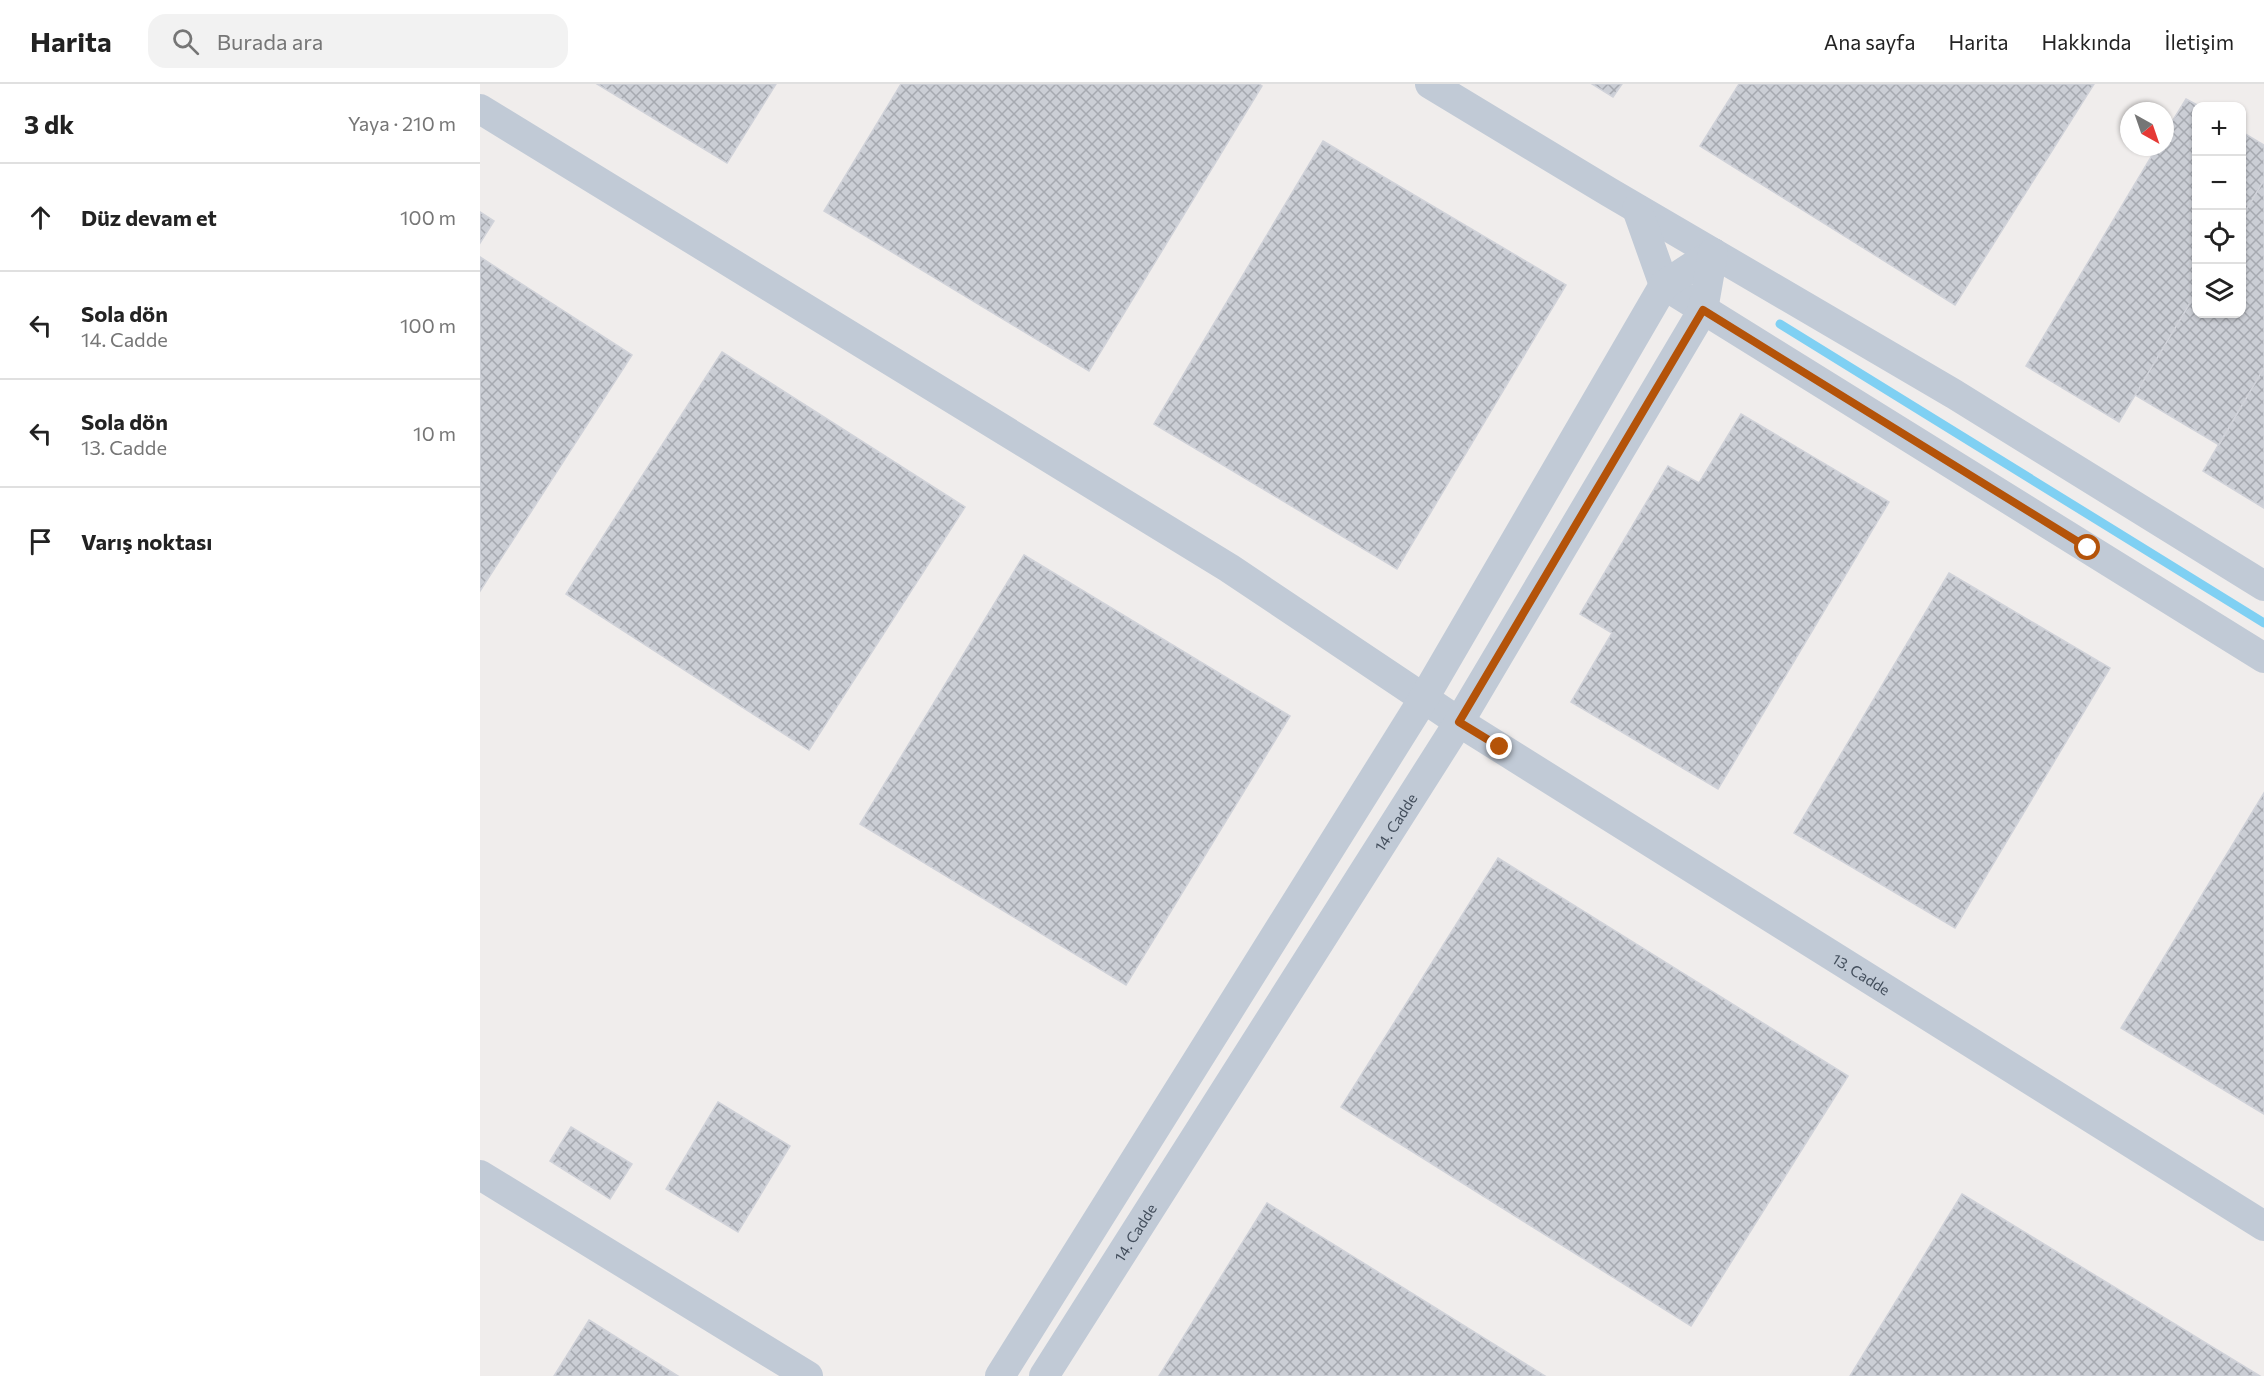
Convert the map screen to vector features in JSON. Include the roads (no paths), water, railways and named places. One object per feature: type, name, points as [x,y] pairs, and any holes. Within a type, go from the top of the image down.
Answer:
[{"type":"lane","points":[[1430,84],[1637,209],[1954,394],[2264,586]]},
{"type":"lane","name":"13. Cadde","points":[[480,109],[1229,568],[1459,722],[2264,1226]]},
{"type":"lane","points":[[1637,209],[1664,285],[2264,658]]},
{"type":"lane","points":[[1000,1376],[1424,698],[1664,285],[1713,253]]},
{"type":"lane","name":"14. Cadde","points":[[1044,1376],[1459,722],[1703,310],[1713,253]]},
{"type":"lane","points":[[480,1175],[808,1376]]},
{"type":"waterway","points":[[1780,324],[2264,623]]}]
